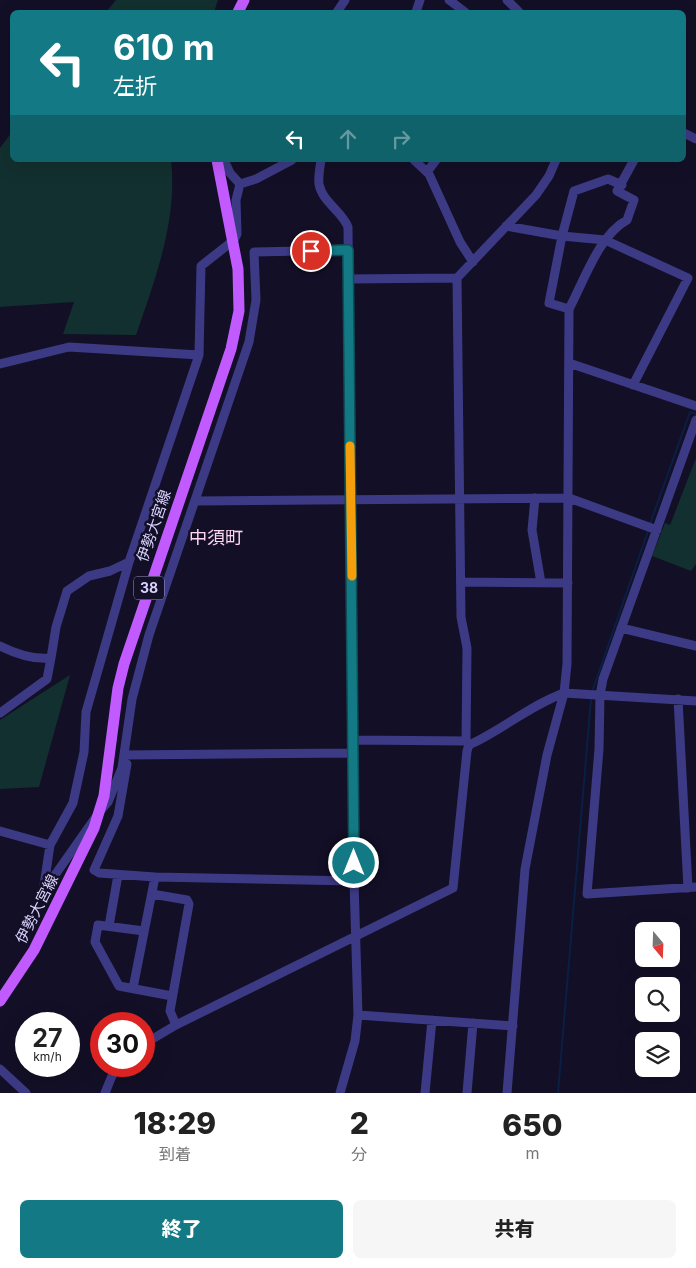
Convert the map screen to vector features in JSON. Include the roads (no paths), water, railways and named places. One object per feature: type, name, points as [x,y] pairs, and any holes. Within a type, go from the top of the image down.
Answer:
[{"type":"main road","name":"伊勢大宮線","points":[[0,1001],[34,950],[94,828],[100,811],[107,776],[118,688],[124,664],[231,349],[239,311],[240,290],[234,240],[218,162]]},
{"type":"street","points":[[449,0],[462,10]]},
{"type":"street","points":[[507,0],[518,10]]},
{"type":"street","points":[[225,162],[230,173],[240,184]]},
{"type":"street","points":[[240,184],[256,179],[288,162]]},
{"type":"street","points":[[321,162],[319,184],[323,195],[345,220],[348,227],[354,881],[358,1015],[355,1041],[340,1093]]},
{"type":"street","points":[[416,162],[427,172],[460,242],[474,262]]},
{"type":"street","points":[[427,172],[434,162]]},
{"type":"street","points":[[348,279],[457,278],[536,195],[549,176],[555,162]]},
{"type":"street","points":[[507,1093],[525,869],[547,755],[564,693],[567,664],[569,309],[605,240],[615,227],[627,220],[634,200],[617,191],[633,162]]},
{"type":"street","points":[[569,309],[549,303],[562,236],[574,191],[608,179],[622,185]]},
{"type":"street","points":[[127,756],[108,802],[43,892],[50,845],[73,803],[84,752],[86,712],[128,562],[199,355],[201,266],[234,240],[237,234],[236,200],[240,184]]},
{"type":"street","points":[[506,226],[562,236],[605,240],[688,278],[633,385]]},
{"type":"street","points":[[348,250],[254,252],[256,300],[253,328],[197,501],[149,635],[132,700],[127,756],[118,816],[94,870],[118,875],[155,877],[354,881]]},
{"type":"street","points":[[155,1037],[176,1025],[452,888],[468,743],[468,648],[461,618],[457,278]]},
{"type":"street","points":[[0,364],[69,347],[199,355]]},
{"type":"street","points":[[569,363],[696,406]]},
{"type":"street","points":[[678,699],[692,888],[587,894],[599,749],[598,695],[621,628],[651,528],[696,420]]},
{"type":"street","points":[[535,498],[532,530],[541,583]]},
{"type":"street","points":[[197,501],[569,498],[651,528]]},
{"type":"street","points":[[0,713],[47,679],[50,672],[56,627],[67,591],[89,576],[110,571],[128,562]]},
{"type":"street","points":[[461,582],[568,583]]},
{"type":"street","points":[[621,628],[696,646]]},
{"type":"street","points":[[0,646],[14,653],[41,659],[52,658]]},
{"type":"street","points":[[354,740],[468,743],[491,736],[544,700],[564,693],[696,701]]},
{"type":"street","points":[[127,756],[354,753]]},
{"type":"street","points":[[0,831],[50,845]]},
{"type":"street","points":[[109,926],[118,875]]},
{"type":"street","points":[[133,988],[155,877]]},
{"type":"street","points":[[152,894],[187,900],[189,904],[170,1012],[176,1025]]},
{"type":"street","points":[[144,932],[98,925],[95,942],[119,986],[172,996]]},
{"type":"street","points":[[358,1015],[513,1026]]},
{"type":"street","points":[[425,1093],[432,1020]]},
{"type":"street","points":[[467,1093],[473,1023]]},
{"type":"street","points":[[0,1069],[26,1093]]},
{"type":"street","points":[[105,1093],[112,1077]]},
{"type":"waterway","points":[[650,524],[690,412],[696,414]]},
{"type":"waterway","points":[[592,692],[648,531]]},
{"type":"waterway","points":[[558,1093],[591,699]]},
{"type":"district","name":"中須町","points":[[216,538]]}]
